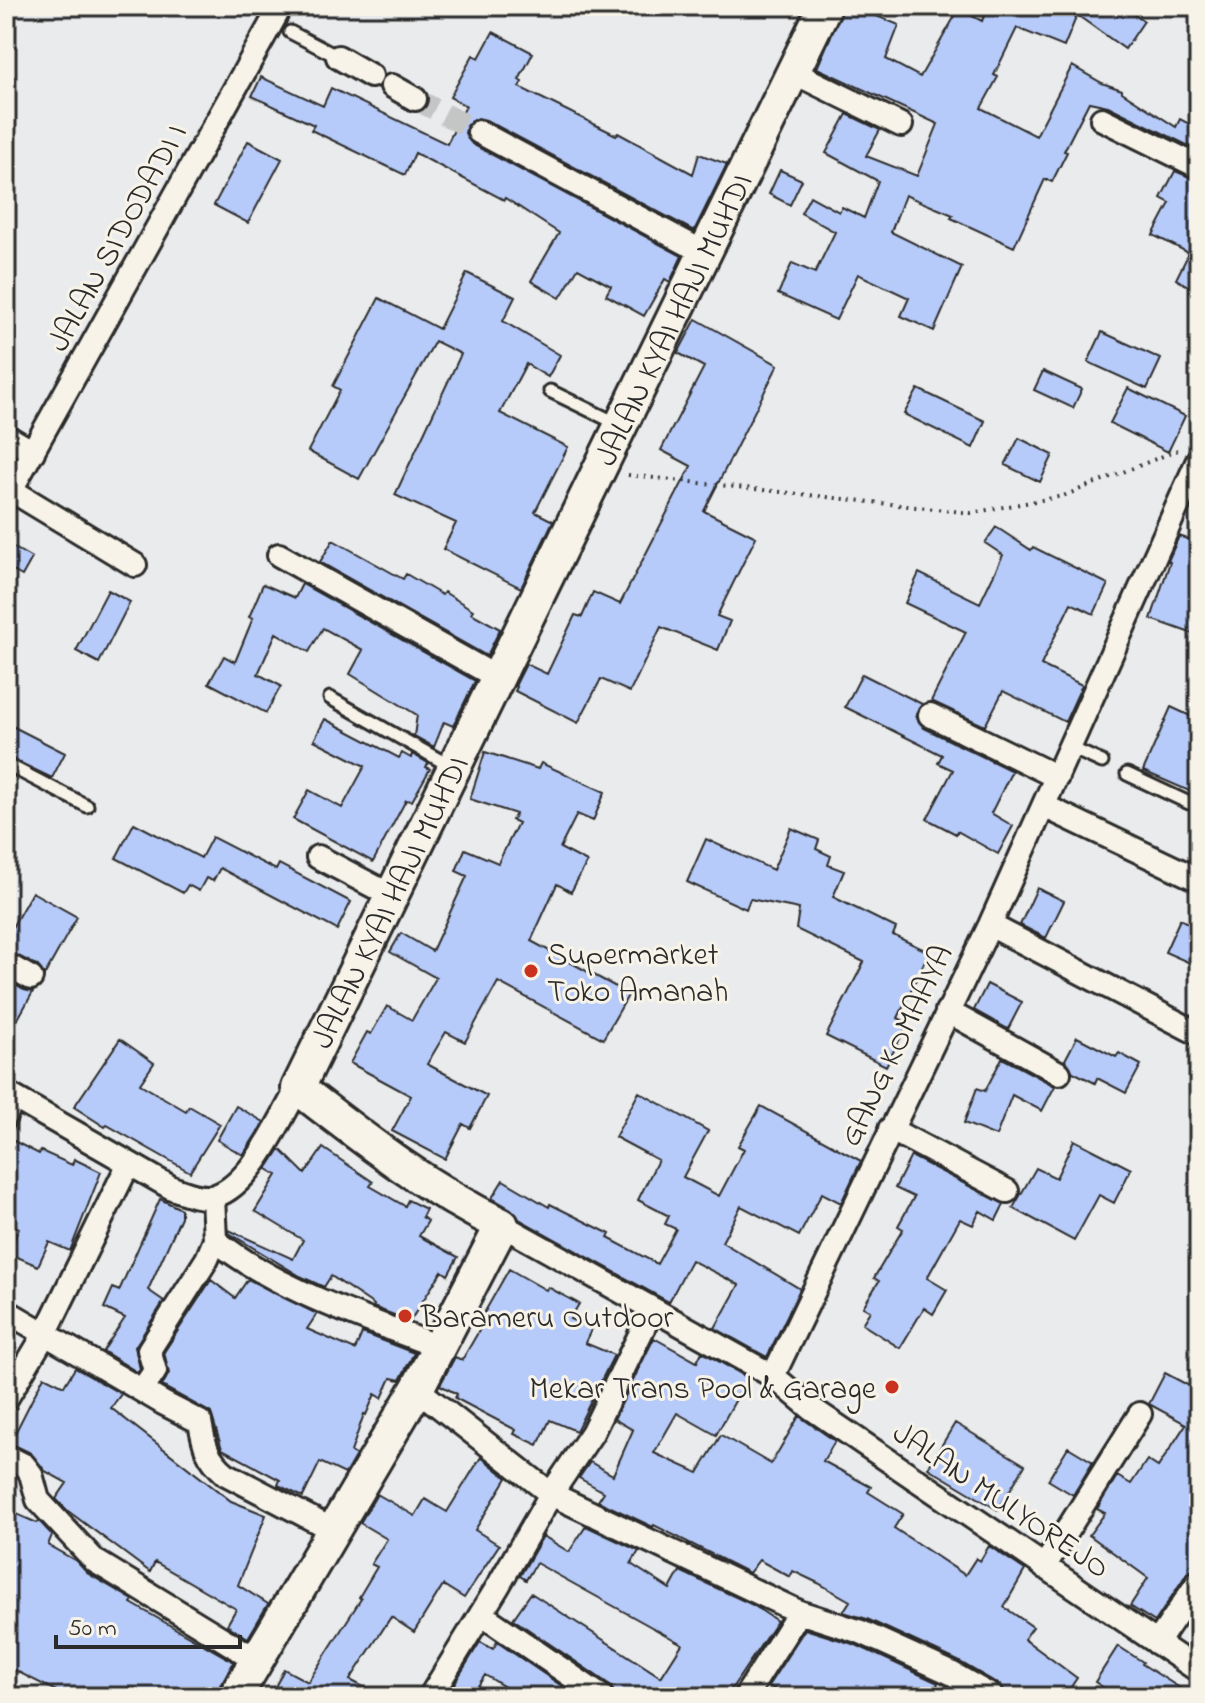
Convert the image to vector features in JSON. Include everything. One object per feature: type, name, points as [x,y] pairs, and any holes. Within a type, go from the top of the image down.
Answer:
[{"type":"street","name":"JALAN SIDODADI I","points":[[8,495],[281,6]]},
{"type":"street","name":"JALAN KYAI HAJI MUHDI","points":[[502,1225],[419,1180],[298,1088],[825,6]]},
{"type":"street","points":[[338,57],[371,76]]},
{"type":"street","points":[[793,72],[901,125]]},
{"type":"street","points":[[392,86],[415,99]]},
{"type":"street","points":[[1102,119],[1199,167]]},
{"type":"street","points":[[479,132],[705,253]]},
{"type":"street","points":[[6,436],[33,452]]},
{"type":"street","name":"GANG KOMAAYA","points":[[773,1376],[990,925],[1071,748],[1192,452]]},
{"type":"street","points":[[8,495],[135,565]]},
{"type":"street","points":[[279,555],[498,678]]},
{"type":"street","points":[[930,715],[1057,777]]},
{"type":"street","points":[[1044,806],[1199,880]]},
{"type":"street","points":[[318,857],[392,896]]},
{"type":"street","points":[[990,925],[1199,1034]]},
{"type":"street","points":[[6,964],[31,978]]},
{"type":"street","points":[[947,1011],[1059,1073]]},
{"type":"street","points":[[12,1096],[172,1188],[196,1196],[213,1197],[253,1166],[298,1088]]},
{"type":"street","points":[[890,1129],[1007,1191]]},
{"type":"street","points":[[6,1399],[45,1334],[128,1165]]},
{"type":"street","points":[[142,1390],[155,1371],[149,1350],[207,1259],[215,1240],[213,1197]]},
{"type":"street","points":[[235,1697],[417,1389],[502,1225],[773,1376]]},
{"type":"street","points":[[215,1240],[241,1261],[286,1284],[438,1347]]},
{"type":"street","points":[[430,1697],[551,1494],[592,1433],[652,1310]]},
{"type":"street","points":[[6,1311],[200,1422],[205,1450],[212,1462],[226,1474],[333,1530]]},
{"type":"street","name":"JALAN MULYOREJO","points":[[773,1376],[811,1408],[1199,1671]]},
{"type":"street","points":[[417,1389],[551,1494],[799,1612],[861,1632],[951,1673],[993,1697]]},
{"type":"street","points":[[1044,1567],[1140,1414]]},
{"type":"street","points":[[6,1456],[24,1465],[31,1474],[38,1500],[95,1561],[257,1660]]},
{"type":"street","points":[[1157,1643],[1199,1581]]},
{"type":"street","points":[[745,1697],[799,1612]]},
{"type":"street","points":[[481,1614],[593,1695]]},
{"type":"lane","points":[[290,32],[338,57]]},
{"type":"lane","points":[[550,391],[621,425]]},
{"type":"lane","points":[[330,698],[454,768]]},
{"type":"lane","points":[[1071,748],[1102,762]]},
{"type":"lane","points":[[6,764],[87,806]]},
{"type":"lane","points":[[1127,774],[1189,803]]},
{"type":"lane","points":[[6,1127],[12,1096]]},
{"type":"path","points":[[598,472],[971,513],[1063,496],[1192,452]]},
{"type":"building","points":[[844,6],[852,6],[899,25],[886,59],[920,77],[959,9],[982,21],[988,6],[1123,6],[1144,21],[1125,49],[1077,15],[1064,47],[1017,28],[994,75],[998,77],[981,108],[1036,136],[1072,66],[1122,90],[1176,127],[1180,119],[1199,129],[1199,151],[1108,106],[1089,102],[1052,182],[1045,179],[1014,247],[951,218],[953,215],[905,195],[891,232],[962,267],[934,331],[901,316],[909,298],[858,274],[836,320],[778,294],[792,263],[815,273],[835,232],[801,213],[810,196],[839,212],[842,207],[864,218],[878,181],[826,153],[847,114],[880,130],[866,156],[917,176],[938,124],[817,68]]},
{"type":"building","points":[[493,32],[533,53],[519,80],[522,82],[519,87],[616,135],[618,133],[693,174],[699,154],[727,164],[694,231],[486,120],[478,118],[467,125],[465,133],[472,144],[682,256],[670,282],[665,279],[644,316],[606,295],[611,286],[578,268],[560,298],[531,281],[559,233],[505,198],[415,153],[405,175],[311,130],[314,125],[252,96],[261,77],[323,106],[331,88],[447,144],[466,106],[450,97],[473,55],[479,58]]},
{"type":"building","points":[[248,141],[282,159],[248,223],[214,205]]},
{"type":"building","points":[[780,170],[802,180],[790,205],[769,194]]},
{"type":"building","points":[[1175,171],[1199,181],[1199,292],[1176,279],[1189,253],[1153,235],[1170,203],[1161,198]]},
{"type":"building","points":[[467,273],[515,297],[503,321],[560,355],[548,377],[526,364],[500,413],[568,447],[535,512],[553,521],[521,588],[443,549],[456,523],[395,495],[461,354],[435,341],[359,479],[308,451],[340,390],[333,386],[379,298],[439,329]]},
{"type":"building","points":[[696,319],[778,365],[704,511],[756,537],[717,616],[730,621],[718,650],[661,627],[630,692],[601,679],[578,723],[515,691],[515,686],[526,664],[547,674],[575,615],[582,617],[593,592],[620,604],[691,466],[661,450],[704,367],[678,353]]},
{"type":"building","points":[[1102,332],[1161,359],[1147,389],[1088,362]]},
{"type":"building","points":[[1043,371],[1082,389],[1073,408],[1034,390]]},
{"type":"building","points":[[1128,388],[1185,416],[1168,452],[1110,423]]},
{"type":"building","points":[[918,389],[985,421],[973,448],[904,414]]},
{"type":"building","points":[[1019,438],[1053,455],[1040,482],[1005,465]]},
{"type":"building","points":[[996,527],[1031,550],[1033,547],[1108,584],[1094,614],[1071,603],[1041,665],[1082,685],[1065,722],[1003,691],[985,726],[931,701],[966,632],[905,603],[919,573],[980,603],[1003,555],[985,543]]},
{"type":"building","points":[[1179,536],[1199,543],[1199,636],[1151,619],[1168,561]]},
{"type":"building","points":[[333,540],[403,579],[406,574],[442,595],[444,592],[473,610],[471,613],[500,629],[487,656],[320,562]]},
{"type":"building","points":[[6,543],[32,558],[22,576],[6,567]]},
{"type":"building","points":[[263,584],[295,598],[302,584],[475,681],[453,726],[444,722],[434,747],[414,736],[417,715],[350,674],[363,650],[323,628],[309,652],[276,633],[258,674],[281,686],[266,713],[209,683],[224,656],[235,662]]},
{"type":"building","points":[[108,590],[130,602],[99,663],[76,651]]},
{"type":"building","points":[[862,674],[922,704],[916,717],[924,728],[1012,771],[991,813],[1013,826],[998,854],[957,831],[956,834],[927,819],[953,770],[938,763],[942,755],[845,707]]},
{"type":"building","points":[[1171,707],[1199,720],[1199,782],[1194,793],[1143,771]]},
{"type":"building","points":[[325,719],[399,758],[402,753],[411,758],[412,754],[428,763],[426,767],[430,769],[412,801],[406,800],[373,862],[293,819],[309,790],[342,808],[365,766],[314,740]]},
{"type":"building","points":[[6,723],[65,753],[52,778],[6,756]]},
{"type":"building","points":[[485,752],[538,769],[541,763],[605,792],[593,821],[577,814],[560,848],[587,862],[571,892],[557,884],[531,941],[629,994],[603,1039],[498,982],[465,1042],[446,1032],[427,1064],[487,1096],[470,1128],[463,1124],[445,1159],[392,1131],[411,1096],[350,1063],[367,1032],[371,1034],[387,1006],[412,1020],[436,978],[390,952],[401,933],[432,951],[467,876],[456,871],[465,849],[498,863],[518,823],[512,820],[516,814],[470,799]]},
{"type":"building","points":[[134,823],[201,858],[212,837],[276,870],[279,864],[351,902],[337,930],[220,868],[213,881],[206,878],[199,891],[188,885],[183,893],[116,858]]},
{"type":"building","points":[[791,828],[819,840],[816,849],[831,856],[828,865],[844,871],[833,897],[896,928],[893,935],[929,952],[898,1018],[908,1023],[886,1066],[826,1036],[864,962],[796,929],[799,909],[750,899],[746,909],[687,882],[706,839],[773,870]]},
{"type":"building","points":[[1037,888],[1064,901],[1046,938],[1020,925]]},
{"type":"building","points":[[32,892],[77,917],[44,976],[38,966],[6,950],[6,938]]},
{"type":"building","points":[[1180,919],[1199,929],[1199,967],[1165,952]]},
{"type":"building","points":[[6,980],[33,992],[6,1040]]},
{"type":"building","points":[[987,984],[1022,1002],[1008,1029],[974,1010]]},
{"type":"building","points":[[1077,1037],[1116,1057],[1119,1053],[1141,1065],[1126,1093],[1097,1078],[1095,1083],[1073,1072],[1065,1060]]},
{"type":"building","points":[[120,1039],[154,1063],[140,1084],[186,1111],[189,1106],[220,1124],[190,1172],[74,1107]]},
{"type":"building","points":[[1002,1058],[1055,1086],[1042,1111],[1012,1095],[996,1136],[964,1123],[977,1088],[985,1091]]},
{"type":"building","points":[[639,1092],[708,1131],[683,1177],[719,1196],[744,1149],[738,1146],[761,1106],[861,1161],[841,1203],[822,1193],[799,1236],[741,1206],[722,1242],[800,1289],[767,1357],[715,1328],[739,1285],[691,1260],[669,1302],[519,1219],[511,1209],[492,1198],[503,1180],[549,1207],[550,1204],[610,1234],[608,1238],[657,1264],[676,1229],[665,1224],[669,1216],[638,1200],[658,1160],[615,1137]]},
{"type":"building","points":[[236,1106],[264,1122],[243,1155],[217,1140]]},
{"type":"building","points":[[6,1137],[39,1154],[41,1151],[72,1165],[74,1159],[101,1172],[70,1251],[49,1242],[38,1266],[8,1253],[19,1228],[6,1222]]},
{"type":"building","points":[[1074,1140],[1131,1169],[1114,1203],[1099,1195],[1074,1241],[1013,1208],[1036,1168],[1056,1178]]},
{"type":"building","points":[[323,1148],[373,1182],[370,1186],[405,1206],[408,1200],[426,1209],[422,1217],[428,1221],[419,1236],[458,1257],[448,1275],[442,1271],[410,1321],[373,1307],[331,1276],[324,1287],[300,1276],[229,1233],[229,1230],[293,1259],[303,1240],[255,1211],[277,1175],[267,1169],[280,1149],[305,1174]]},
{"type":"building","points":[[911,1156],[1004,1204],[996,1220],[980,1211],[973,1225],[960,1219],[927,1278],[947,1290],[933,1314],[924,1308],[900,1348],[862,1324],[870,1311],[863,1307],[879,1281],[874,1278],[903,1229],[898,1226],[914,1197],[895,1188]]},
{"type":"building","points":[[160,1199],[181,1209],[181,1217],[148,1290],[164,1301],[135,1347],[140,1369],[137,1372],[103,1351],[125,1318],[104,1308],[113,1288],[119,1291]]},
{"type":"building","points":[[509,1269],[579,1304],[570,1319],[592,1328],[585,1343],[614,1355],[576,1431],[550,1420],[538,1445],[455,1398],[457,1394],[440,1385],[455,1357],[462,1360]]},
{"type":"building","points":[[248,1279],[317,1314],[307,1329],[355,1350],[362,1333],[414,1353],[400,1380],[391,1378],[382,1398],[375,1394],[364,1414],[351,1452],[356,1455],[345,1474],[320,1462],[303,1497],[278,1485],[280,1480],[222,1449],[211,1413],[162,1386],[169,1373],[164,1352],[211,1280],[235,1298]]},
{"type":"building","points":[[654,1338],[697,1362],[702,1352],[748,1378],[716,1435],[677,1413],[654,1453],[698,1473],[721,1435],[771,1464],[799,1416],[835,1441],[823,1461],[871,1487],[868,1492],[903,1514],[894,1528],[965,1575],[976,1558],[980,1561],[989,1546],[1025,1570],[1004,1607],[1033,1627],[1024,1639],[1077,1678],[1064,1697],[1007,1697],[1000,1685],[958,1661],[867,1619],[843,1612],[850,1601],[793,1571],[790,1577],[759,1560],[749,1573],[654,1525],[598,1501],[604,1492],[579,1478],[590,1462],[613,1475],[633,1430],[614,1419]]},
{"type":"building","points":[[75,1368],[121,1394],[111,1408],[231,1501],[266,1515],[238,1585],[268,1604],[248,1638],[227,1625],[236,1609],[155,1562],[150,1572],[68,1511],[56,1499],[67,1483],[45,1471],[31,1453],[10,1443],[44,1376],[64,1386]]},
{"type":"building","points":[[1165,1373],[1199,1391],[1199,1567],[1187,1573],[1155,1622],[1130,1606],[1148,1578],[1089,1535],[1105,1513],[1097,1509],[1117,1476],[1131,1484],[1147,1460],[1158,1467],[1186,1424],[1149,1404]]},
{"type":"building","points":[[955,1423],[1025,1465],[998,1510],[928,1468]]},
{"type":"building","points":[[1068,1447],[1093,1462],[1073,1495],[1048,1480]]},
{"type":"building","points":[[481,1457],[507,1478],[475,1530],[499,1545],[464,1598],[443,1585],[414,1632],[391,1617],[350,1680],[383,1697],[270,1697],[284,1669],[308,1682],[361,1599],[359,1597],[377,1567],[371,1564],[387,1539],[360,1523],[377,1494],[415,1516],[425,1499],[447,1512]]},
{"type":"building","points":[[12,1512],[37,1523],[39,1521],[52,1535],[48,1545],[133,1600],[131,1603],[234,1662],[216,1697],[68,1697],[6,1666],[6,1525]]},
{"type":"building","points":[[586,1526],[639,1551],[631,1564],[670,1589],[680,1571],[753,1605],[777,1621],[726,1697],[616,1697],[610,1685],[513,1619],[531,1593],[661,1677],[682,1644],[536,1563],[526,1580],[520,1576],[543,1536],[569,1552]]},
{"type":"building","points":[[805,1629],[856,1645],[938,1683],[932,1697],[791,1697],[768,1686]]},
{"type":"building","points":[[480,1642],[493,1649],[497,1642],[569,1691],[565,1697],[521,1697],[485,1675],[471,1697],[446,1697]]},
{"type":"building","points":[[1118,1646],[1194,1697],[1118,1697],[1095,1682]]},
{"type":"tunnel","points":[[415,99],[479,132]]},
{"type":"place","name":"Supermarket Toko Amanah","points":[[531,971]]},
{"type":"place","name":"Barameru Outdoor","points":[[405,1316]]},
{"type":"place","name":"Mekar Trans Pool & Garage","points":[[892,1387]]}]
